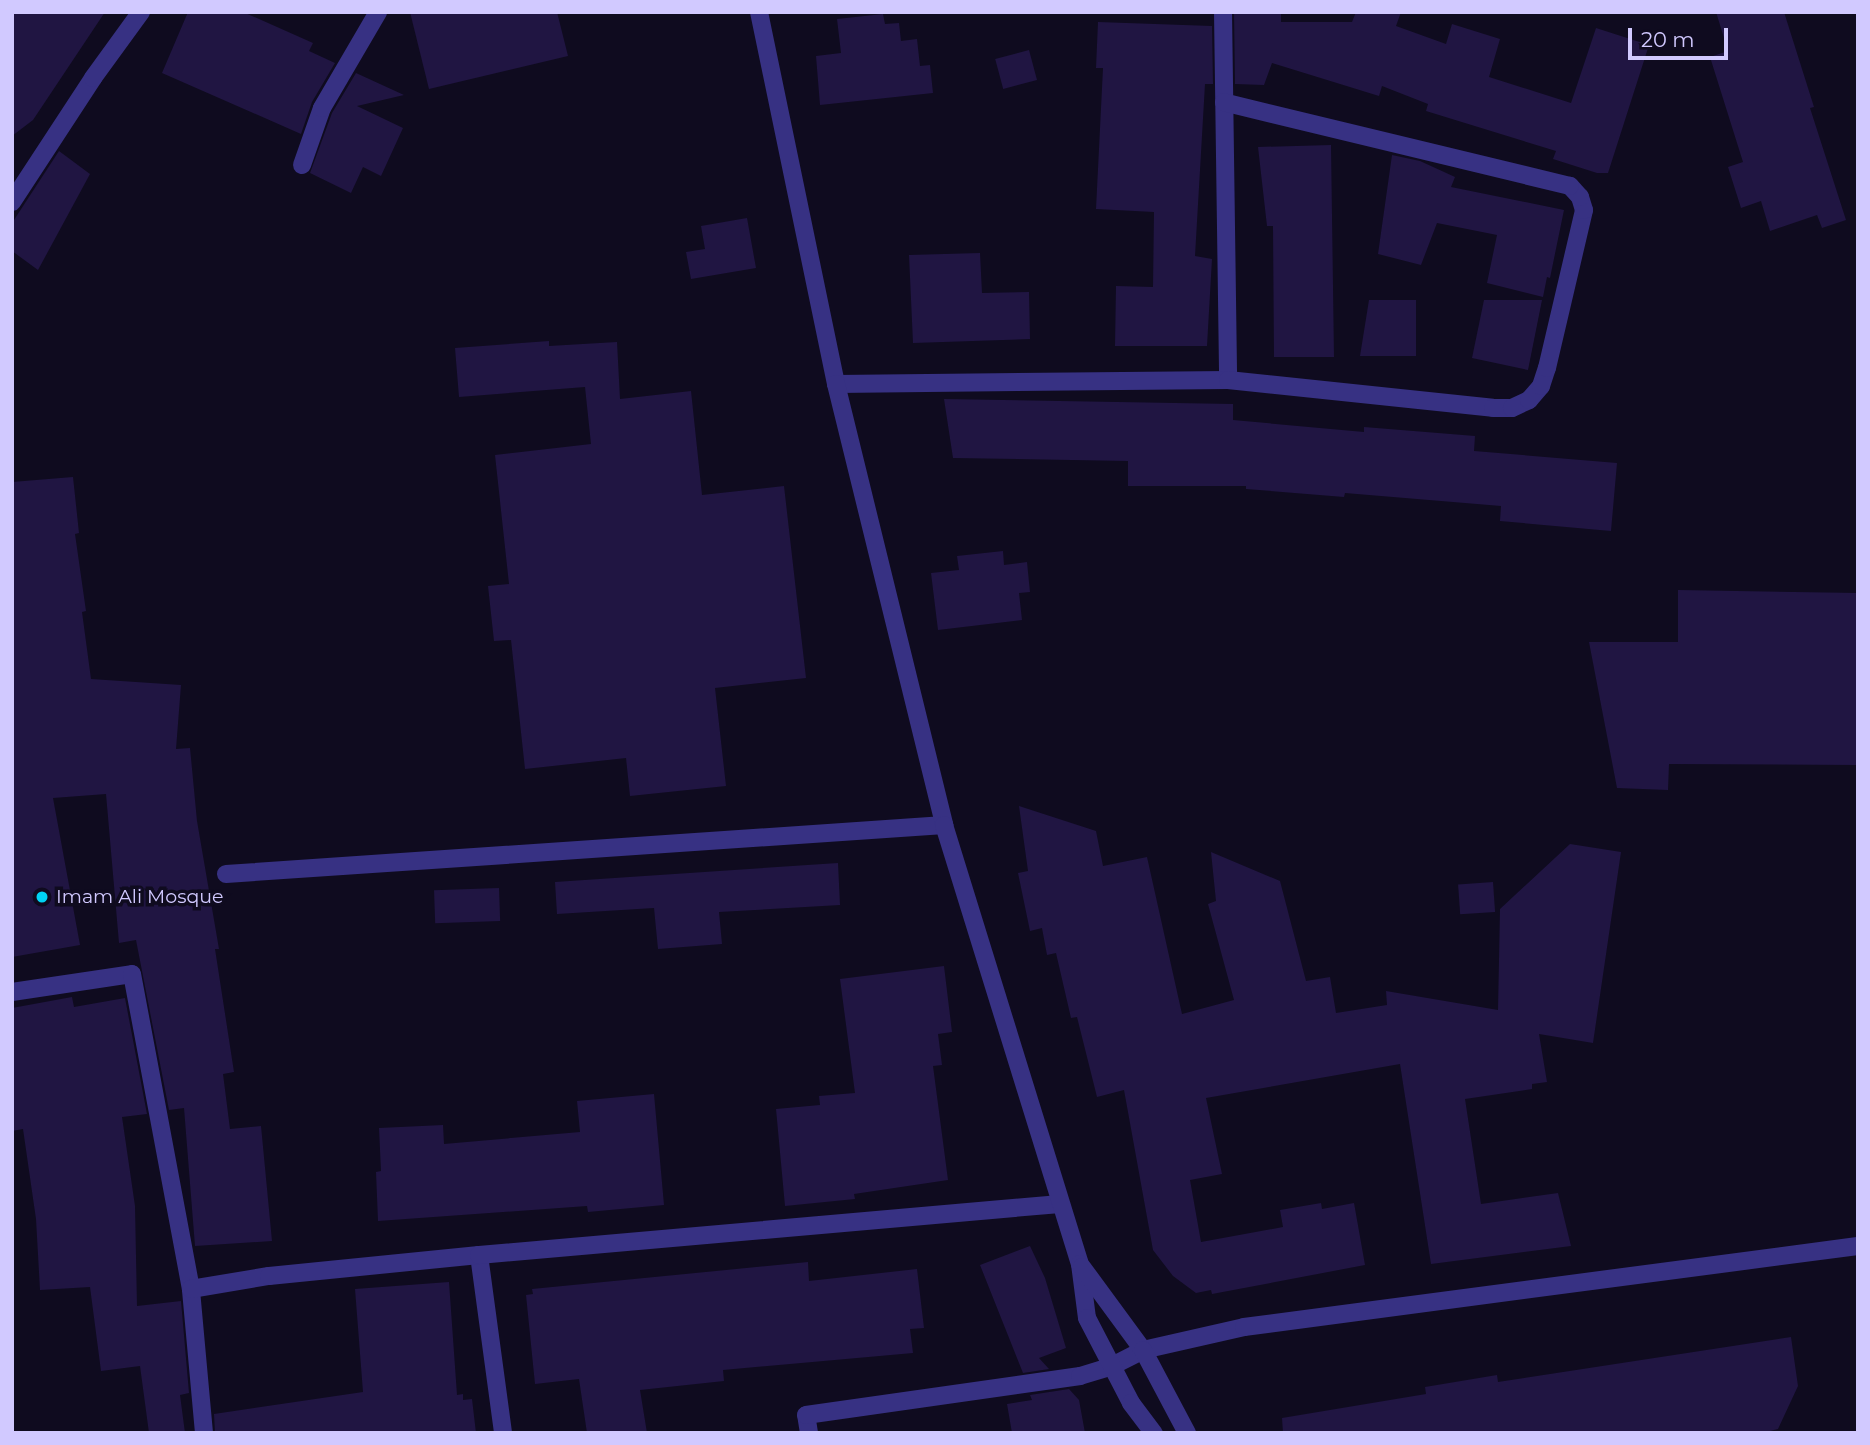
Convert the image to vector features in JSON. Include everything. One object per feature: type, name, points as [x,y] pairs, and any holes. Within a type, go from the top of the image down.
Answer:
[{"type":"street","points":[[12,202],[93,78],[141,12]]},
{"type":"street","points":[[302,165],[322,108],[378,12]]},
{"type":"street","points":[[759,12],[836,384],[944,825],[1080,1264],[1087,1318],[1130,1403],[1154,1433]]},
{"type":"street","points":[[1223,12],[1228,380]]},
{"type":"street","points":[[836,384],[1228,380],[1493,408],[1512,408],[1529,400],[1541,386],[1547,368],[1584,211],[1580,197],[1570,187],[1224,102]]},
{"type":"street","points":[[226,874],[944,825]]},
{"type":"street","points":[[12,992],[132,974],[191,1289],[204,1433]]},
{"type":"street","points":[[191,1289],[269,1276],[479,1255],[1060,1205]]},
{"type":"street","points":[[808,1433],[806,1415],[1080,1376],[1112,1366],[1143,1350],[1244,1327],[1858,1246]]},
{"type":"street","points":[[479,1255],[503,1433]]},
{"type":"street","points":[[1080,1264],[1143,1350],[1187,1433]]},
{"type":"building","points":[[12,12],[105,12],[33,120],[12,136]]},
{"type":"building","points":[[188,12],[243,12],[313,43],[309,51],[335,63],[312,102],[301,134],[162,73]]},
{"type":"building","points":[[410,12],[557,12],[568,56],[429,89]]},
{"type":"building","points":[[1234,12],[1281,12],[1281,22],[1352,22],[1356,12],[1401,12],[1396,26],[1446,44],[1452,24],[1500,39],[1489,77],[1571,103],[1596,28],[1649,45],[1608,173],[1597,173],[1553,159],[1556,151],[1426,111],[1428,104],[1382,86],[1379,96],[1272,63],[1264,85],[1235,84]]},
{"type":"building","points":[[1716,12],[1784,12],[1814,107],[1810,108],[1846,220],[1822,228],[1817,215],[1770,231],[1761,201],[1741,208],[1728,167],[1743,162],[1710,57],[1728,51]]},
{"type":"building","points":[[883,14],[885,24],[899,23],[901,41],[917,39],[920,66],[930,65],[933,93],[820,105],[816,56],[841,53],[837,19]]},
{"type":"building","points":[[1098,22],[1212,26],[1213,84],[1205,84],[1195,256],[1212,259],[1207,346],[1115,346],[1116,286],[1153,287],[1154,212],[1096,209],[1103,68],[1096,68]]},
{"type":"building","points":[[1029,50],[1037,80],[1003,89],[995,59]]},
{"type":"building","points":[[356,73],[404,95],[357,106],[403,128],[381,176],[363,167],[351,193],[310,173],[332,113]]},
{"type":"building","points":[[1331,145],[1334,357],[1274,357],[1273,226],[1267,226],[1258,147]]},
{"type":"building","points":[[59,151],[90,174],[38,270],[12,251],[12,223]]},
{"type":"building","points":[[1392,155],[1420,161],[1455,177],[1451,187],[1564,210],[1550,278],[1547,277],[1543,297],[1487,283],[1497,235],[1437,223],[1421,265],[1378,254]]},
{"type":"building","points":[[747,218],[756,268],[691,279],[686,252],[705,249],[701,226]]},
{"type":"building","points":[[980,253],[982,293],[1029,292],[1030,339],[913,343],[909,255]]},
{"type":"building","points":[[1369,300],[1416,300],[1416,356],[1360,356]]},
{"type":"building","points":[[1484,300],[1542,300],[1528,370],[1472,358]]},
{"type":"building","points":[[549,341],[549,346],[617,342],[620,399],[691,391],[702,495],[784,486],[806,678],[715,688],[726,786],[630,796],[626,758],[525,769],[511,640],[494,641],[488,586],[509,584],[495,455],[591,444],[585,387],[459,397],[455,348]]},
{"type":"building","points":[[944,399],[1233,404],[1233,420],[1364,432],[1364,427],[1475,436],[1474,451],[1617,463],[1611,531],[1500,521],[1501,506],[1345,493],[1344,497],[1246,489],[1246,486],[1128,486],[1128,461],[953,458]]},
{"type":"building","points":[[73,477],[79,533],[75,534],[86,611],[82,612],[91,679],[181,685],[176,749],[190,748],[197,821],[219,949],[215,949],[234,1072],[223,1074],[230,1129],[261,1126],[272,1241],[195,1246],[184,1108],[169,1110],[136,940],[119,943],[106,794],[53,798],[80,945],[12,957],[12,482]]},
{"type":"building","points":[[1003,551],[1004,565],[1027,562],[1030,592],[1019,593],[1022,620],[938,630],[931,573],[959,570],[957,556]]},
{"type":"building","points":[[1678,590],[1858,593],[1858,765],[1669,764],[1668,790],[1617,788],[1589,642],[1678,642]]},
{"type":"building","points":[[1019,806],[1096,831],[1103,866],[1147,857],[1182,1014],[1234,1000],[1208,904],[1216,901],[1211,852],[1280,881],[1306,981],[1330,977],[1336,1013],[1387,1005],[1386,991],[1498,1010],[1500,909],[1570,844],[1621,852],[1593,1043],[1539,1034],[1547,1082],[1532,1084],[1532,1089],[1465,1099],[1481,1204],[1558,1193],[1571,1246],[1431,1264],[1400,1064],[1206,1098],[1222,1174],[1190,1180],[1201,1242],[1283,1227],[1280,1210],[1321,1203],[1322,1209],[1354,1203],[1365,1265],[1212,1294],[1211,1290],[1196,1293],[1173,1276],[1153,1250],[1124,1090],[1097,1097],[1077,1017],[1071,1018],[1056,953],[1047,955],[1042,928],[1030,931],[1018,873],[1028,871]]},
{"type":"building","points":[[838,863],[840,905],[719,912],[722,944],[658,949],[654,908],[557,914],[555,882]]},
{"type":"building","points":[[1493,882],[1495,912],[1460,914],[1458,884]]},
{"type":"building","points":[[499,888],[500,921],[435,923],[434,890]]},
{"type":"building","points":[[944,966],[952,1032],[938,1034],[942,1065],[933,1066],[948,1180],[854,1194],[855,1199],[785,1206],[776,1109],[820,1105],[819,1096],[855,1093],[840,979]]},
{"type":"building","points":[[72,997],[74,1007],[125,998],[147,1114],[122,1117],[135,1206],[137,1306],[181,1301],[189,1393],[180,1395],[185,1433],[149,1433],[140,1366],[101,1371],[90,1287],[40,1290],[36,1219],[23,1129],[12,1131],[12,1008]]},
{"type":"building","points":[[654,1094],[664,1205],[588,1212],[587,1206],[378,1221],[376,1172],[381,1171],[379,1128],[443,1125],[444,1144],[580,1132],[577,1101]]},
{"type":"building","points":[[1030,1246],[1045,1278],[1066,1348],[1039,1358],[1049,1369],[1023,1373],[980,1265]]},
{"type":"building","points":[[808,1262],[809,1281],[917,1269],[924,1328],[910,1329],[913,1353],[723,1370],[724,1381],[640,1390],[647,1433],[587,1433],[579,1379],[535,1384],[526,1295],[533,1294],[532,1289]]},
{"type":"building","points":[[449,1282],[457,1395],[463,1394],[463,1400],[472,1399],[476,1433],[215,1433],[214,1414],[363,1392],[355,1289]]},
{"type":"building","points":[[1791,1337],[1798,1386],[1778,1429],[1762,1433],[1283,1433],[1282,1418],[1426,1394],[1425,1387],[1497,1375],[1498,1382]]},
{"type":"building","points":[[1069,1389],[1079,1400],[1085,1433],[1012,1433],[1007,1404],[1032,1400],[1030,1395]]},
{"type":"place","name":"Imam Ali Mosque","points":[[42,897]]}]
